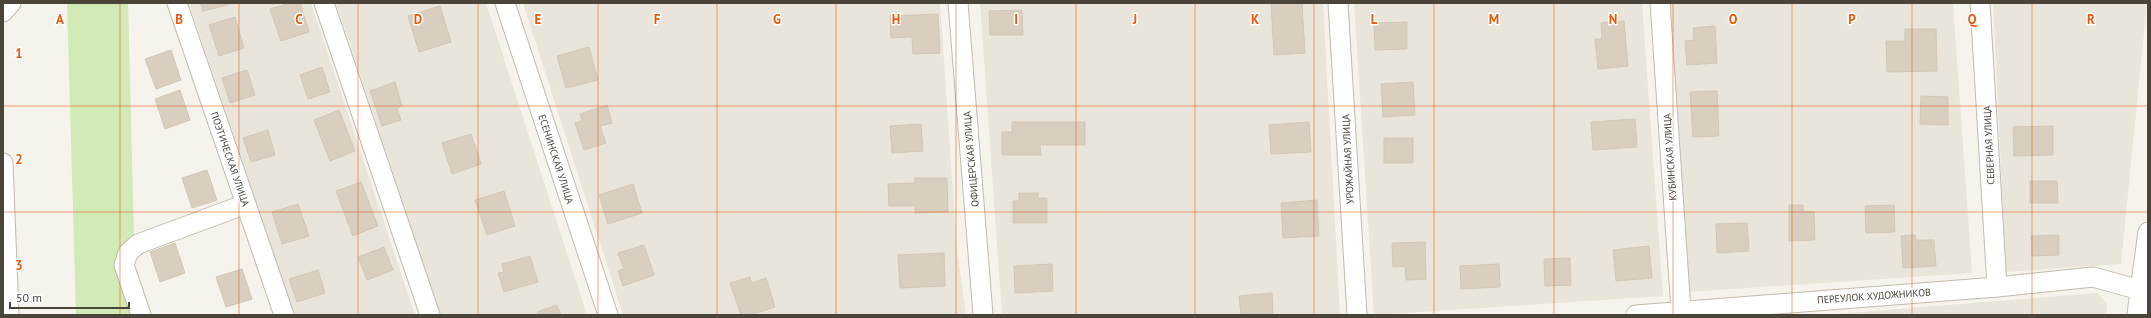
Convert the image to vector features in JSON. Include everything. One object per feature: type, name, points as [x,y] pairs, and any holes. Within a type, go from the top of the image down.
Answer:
[{"type":"street","points":[[3,12],[11,3]]},
{"type":"street","name":"ПОЭТИЧЕСКАЯ УЛИЦА","points":[[177,3],[284,315]]},
{"type":"street","points":[[324,3],[430,315]]},
{"type":"street","name":"ЕСЕНИНСКАЯ УЛИЦА","points":[[505,3],[608,315]]},
{"type":"street","name":"ОФИЦЕРСКАЯ УЛИЦА","points":[[958,3],[983,315]]},
{"type":"street","name":"УРОЖАЙНАЯ УЛИЦА","points":[[1338,3],[1357,315]]},
{"type":"street","name":"КУБИНСКАЯ УЛИЦА","points":[[1660,3],[1681,311]]},
{"type":"street","name":"СЕВЕРНАЯ УЛИЦА","points":[[1980,3],[1997,287]]},
{"type":"street","points":[[3,163],[9,315]]},
{"type":"street","points":[[141,315],[124,265],[128,252],[138,244],[246,204]]},
{"type":"street","points":[[2137,315],[2148,232]]},
{"type":"street","name":"ПЕРЕУЛОК ХУДОЖНИКОВ","points":[[1636,315],[1997,287],[2093,277],[2112,281],[2140,290]]},
{"type":"shaded area","points":[[189,3],[311,3],[415,315],[293,315]]},
{"type":"shaded area","points":[[336,3],[486,3],[587,315],[440,315]]},
{"type":"shaded area","points":[[523,3],[940,3],[957,250],[966,315],[623,315]]},
{"type":"shaded area","points":[[980,3],[1323,3],[1340,315],[1002,315]]},
{"type":"shaded area","points":[[1354,3],[1642,3],[1663,296],[1374,315]]},
{"type":"shaded area","points":[[1669,3],[1953,3],[1972,273],[1688,292]]},
{"type":"shaded area","points":[[1993,3],[2147,3],[2121,264],[2006,272]]},
{"type":"shaded area","points":[[2097,293],[2107,304],[2106,315],[1823,315]]},
{"type":"green space","points":[[67,3],[128,3],[136,315],[76,315]]},
{"type":"building","points":[[200,3],[228,3],[228,5],[203,11]]},
{"type":"building","points":[[290,3],[300,3],[309,32],[281,41],[270,9]]},
{"type":"building","points":[[1271,3],[1302,3],[1305,53],[1274,55]]},
{"type":"building","points":[[440,6],[451,42],[419,52],[408,16]]},
{"type":"building","points":[[1022,10],[1023,35],[990,35],[989,11]]},
{"type":"building","points":[[938,14],[940,53],[913,54],[912,37],[891,38],[890,16]]},
{"type":"building","points":[[235,17],[244,48],[219,56],[209,25]]},
{"type":"building","points":[[1624,21],[1628,66],[1598,69],[1595,39],[1602,39],[1601,23]]},
{"type":"building","points":[[1407,22],[1407,49],[1375,50],[1374,23]]},
{"type":"building","points":[[1715,26],[1717,63],[1687,65],[1685,41],[1694,40],[1693,28]]},
{"type":"building","points":[[1905,29],[1936,29],[1937,71],[1887,72],[1886,41],[1905,41]]},
{"type":"building","points":[[589,47],[598,80],[566,88],[557,56]]},
{"type":"building","points":[[171,50],[181,80],[156,89],[145,59]]},
{"type":"building","points":[[322,67],[330,92],[308,99],[300,75]]},
{"type":"building","points":[[247,70],[255,95],[230,103],[222,78]]},
{"type":"building","points":[[395,82],[402,106],[397,108],[401,120],[382,126],[370,91]]},
{"type":"building","points":[[1413,82],[1415,115],[1383,117],[1381,84]]},
{"type":"building","points":[[180,90],[190,120],[165,129],[155,99]]},
{"type":"building","points":[[1717,91],[1719,136],[1693,137],[1690,92]]},
{"type":"building","points":[[1921,96],[1948,97],[1948,125],[1920,124]]},
{"type":"building","points":[[607,105],[612,123],[600,126],[606,143],[584,150],[575,123],[582,121],[580,114]]},
{"type":"building","points":[[339,110],[355,151],[330,161],[314,120]]},
{"type":"building","points":[[1635,119],[1637,147],[1593,150],[1591,122]]},
{"type":"building","points":[[1012,122],[1085,122],[1085,145],[1040,145],[1041,155],[1002,155],[1002,132],[1012,132]]},
{"type":"building","points":[[1309,122],[1311,152],[1271,154],[1269,125]]},
{"type":"building","points":[[921,124],[923,151],[892,153],[890,126]]},
{"type":"building","points":[[2053,126],[2053,155],[2014,156],[2013,127]]},
{"type":"building","points":[[268,130],[275,155],[251,162],[243,138]]},
{"type":"building","points":[[471,134],[481,164],[452,174],[442,143]]},
{"type":"building","points":[[1384,138],[1413,138],[1413,163],[1384,163]]},
{"type":"building","points":[[207,170],[217,200],[192,208],[182,178]]},
{"type":"building","points":[[915,178],[947,178],[948,212],[915,213],[915,206],[889,206],[888,184],[915,183]]},
{"type":"building","points":[[2030,181],[2057,181],[2058,203],[2030,203]]},
{"type":"building","points":[[361,182],[378,226],[353,236],[336,191]]},
{"type":"building","points":[[633,184],[642,213],[608,224],[599,195]]},
{"type":"building","points":[[504,191],[515,226],[487,235],[475,200]]},
{"type":"building","points":[[1019,193],[1038,193],[1038,198],[1047,198],[1047,223],[1013,223],[1013,201],[1019,201]]},
{"type":"building","points":[[1317,200],[1319,236],[1283,238],[1281,203]]},
{"type":"building","points":[[298,204],[309,236],[282,244],[272,212]]},
{"type":"building","points":[[1789,205],[1803,205],[1803,211],[1814,212],[1815,240],[1789,241]]},
{"type":"building","points":[[1894,205],[1895,232],[1866,233],[1865,206]]},
{"type":"building","points":[[1747,223],[1749,251],[1717,253],[1716,224]]},
{"type":"building","points":[[1915,235],[1916,240],[1934,240],[1936,266],[1903,268],[1901,236]]},
{"type":"building","points":[[2059,235],[2059,255],[2032,256],[2031,236]]},
{"type":"building","points":[[1425,242],[1426,279],[1406,280],[1405,266],[1393,267],[1392,243]]},
{"type":"building","points":[[175,243],[185,273],[160,282],[150,252]]},
{"type":"building","points":[[644,245],[654,275],[623,286],[618,271],[624,269],[618,253]]},
{"type":"building","points":[[1649,246],[1652,278],[1616,281],[1613,250]]},
{"type":"building","points":[[384,247],[393,270],[367,280],[358,257]]},
{"type":"building","points":[[944,253],[945,286],[900,288],[898,255]]},
{"type":"building","points":[[530,256],[538,282],[504,292],[498,273],[504,272],[502,264]]},
{"type":"building","points":[[1570,258],[1571,285],[1545,286],[1544,259]]},
{"type":"building","points":[[1052,264],[1053,291],[1015,293],[1014,266]]},
{"type":"building","points":[[1499,264],[1500,287],[1461,289],[1460,266]]},
{"type":"building","points":[[242,269],[252,299],[226,307],[216,277]]},
{"type":"building","points":[[318,270],[325,293],[297,302],[289,279]]},
{"type":"building","points":[[750,277],[752,283],[766,278],[775,307],[751,315],[741,315],[730,283]]},
{"type":"building","points":[[1272,293],[1273,315],[1241,315],[1239,296]]},
{"type":"building","points":[[557,305],[561,315],[538,315],[537,312]]}]
